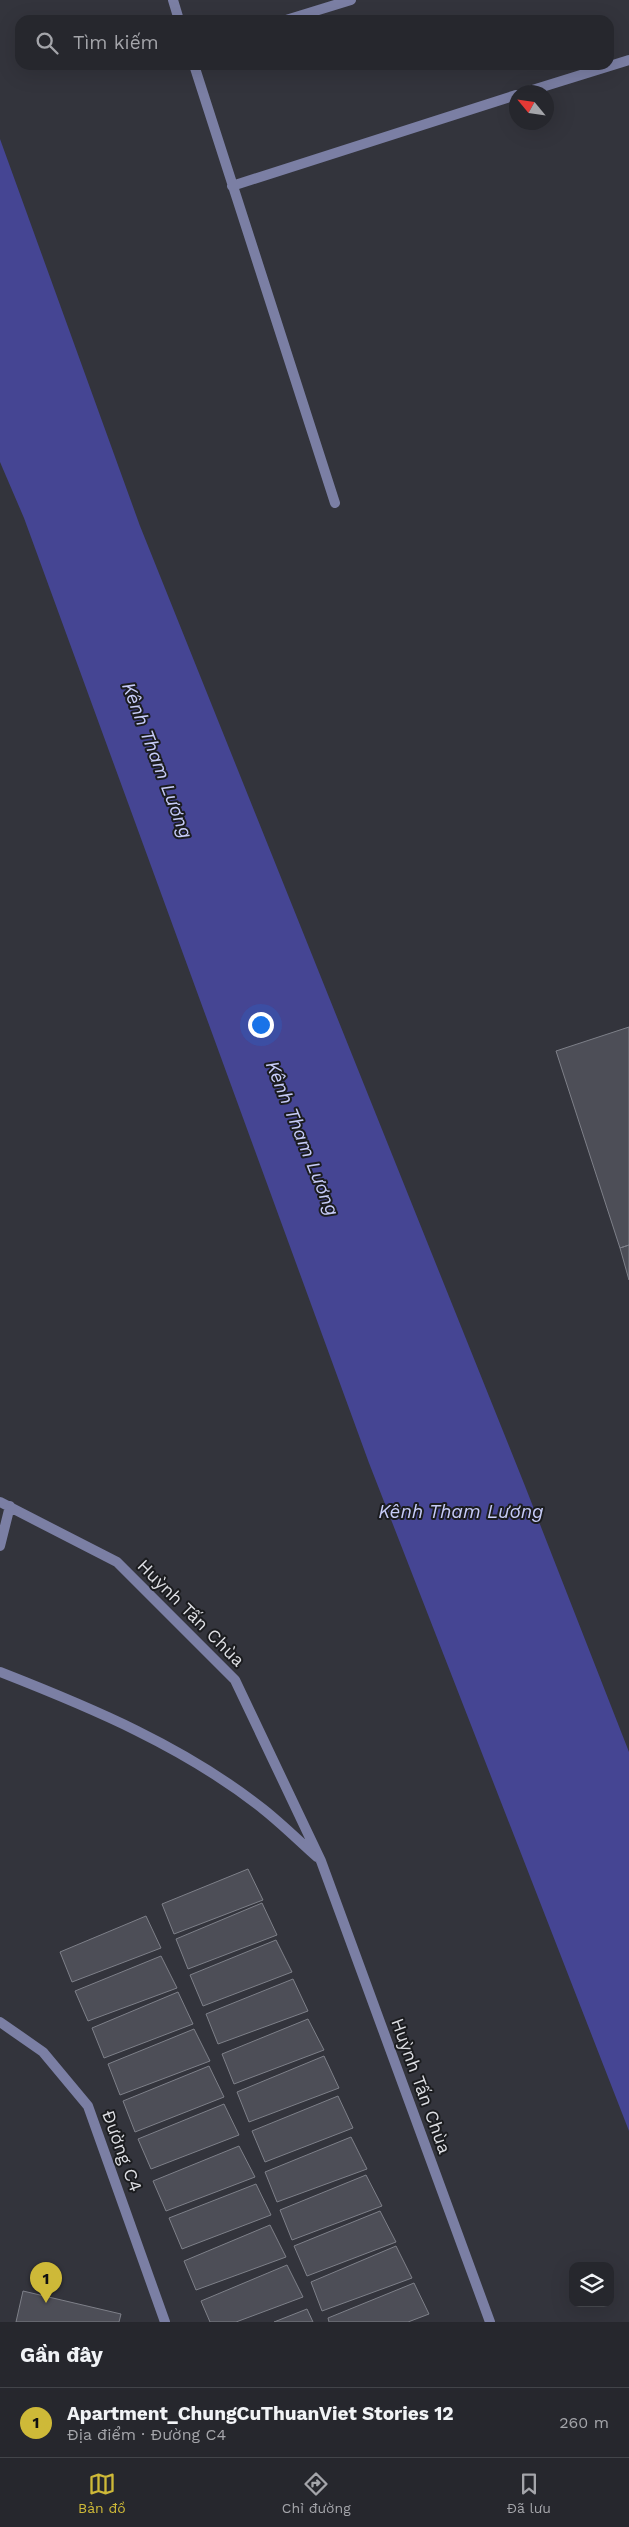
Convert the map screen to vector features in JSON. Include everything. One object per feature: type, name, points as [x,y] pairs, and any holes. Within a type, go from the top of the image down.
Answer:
[{"type":"street","points":[[173,0],[178,15]]},
{"type":"street","points":[[302,15],[351,0]]},
{"type":"street","points":[[614,65],[629,60]]},
{"type":"street","points":[[196,70],[335,503]]},
{"type":"street","points":[[549,85],[597,70]]},
{"type":"street","points":[[232,186],[509,98]]},
{"type":"street","name":"Huỳnh Tấn Chùa","points":[[0,1502],[117,1562],[235,1680],[321,1861],[490,2322]]},
{"type":"street","points":[[0,1546],[10,1506]]},
{"type":"street","name":"Huỳnh Tấn Chùa","points":[[0,1672],[83,1705],[182,1754],[263,1809],[321,1861]]},
{"type":"street","name":"Đường C4","points":[[0,2022],[43,2052],[88,2106],[165,2322]]},
{"type":"water","name":"Kênh Tham Lương","points":[[0,139],[140,526],[525,1486],[629,1752],[629,2131],[369,1463],[24,518],[0,462]]},
{"type":"building","points":[[629,1027],[629,1245],[620,1248],[556,1051]]},
{"type":"building","points":[[629,1245],[629,1280],[620,1248]]},
{"type":"building","points":[[248,1869],[263,1900],[174,1934],[162,1904]]},
{"type":"building","points":[[262,1903],[277,1935],[188,1969],[176,1939]]},
{"type":"building","points":[[146,1916],[161,1948],[72,1982],[60,1952]]},
{"type":"building","points":[[276,1940],[292,1972],[203,2006],[190,1975]]},
{"type":"building","points":[[161,1956],[177,1988],[88,2021],[75,1991]]},
{"type":"building","points":[[293,1979],[308,2011],[218,2044],[206,2014]]},
{"type":"building","points":[[178,1992],[193,2024],[104,2058],[92,2028]]},
{"type":"building","points":[[308,2019],[324,2050],[234,2084],[222,2054]]},
{"type":"building","points":[[194,2029],[210,2061],[120,2095],[108,2064]]},
{"type":"building","points":[[324,2056],[339,2088],[249,2122],[237,2092]]},
{"type":"building","points":[[209,2066],[224,2097],[135,2132],[123,2101]]},
{"type":"building","points":[[338,2096],[353,2128],[265,2162],[252,2131]]},
{"type":"building","points":[[224,2104],[239,2135],[151,2169],[138,2139]]},
{"type":"building","points":[[351,2137],[367,2169],[277,2202],[265,2172]]},
{"type":"building","points":[[239,2146],[255,2177],[166,2211],[153,2181]]},
{"type":"building","points":[[366,2175],[382,2206],[292,2240],[280,2210]]},
{"type":"building","points":[[256,2184],[271,2215],[182,2249],[169,2218]]},
{"type":"building","points":[[380,2211],[396,2242],[307,2276],[294,2246]]},
{"type":"building","points":[[270,2225],[286,2257],[196,2290],[184,2261]]},
{"type":"building","points":[[396,2246],[412,2278],[322,2311],[311,2282]]},
{"type":"building","points":[[287,2265],[303,2297],[236,2322],[210,2322],[201,2301]]},
{"type":"building","points":[[414,2283],[429,2314],[408,2322],[329,2322],[328,2318]]},
{"type":"building","points":[[23,2291],[121,2314],[119,2322],[16,2322]]},
{"type":"building","points":[[307,2309],[313,2322],[274,2322]]},
{"type":"place","name":"Apartment_ChungCuThuanViet Stories 12","points":[[46,2303]]}]
